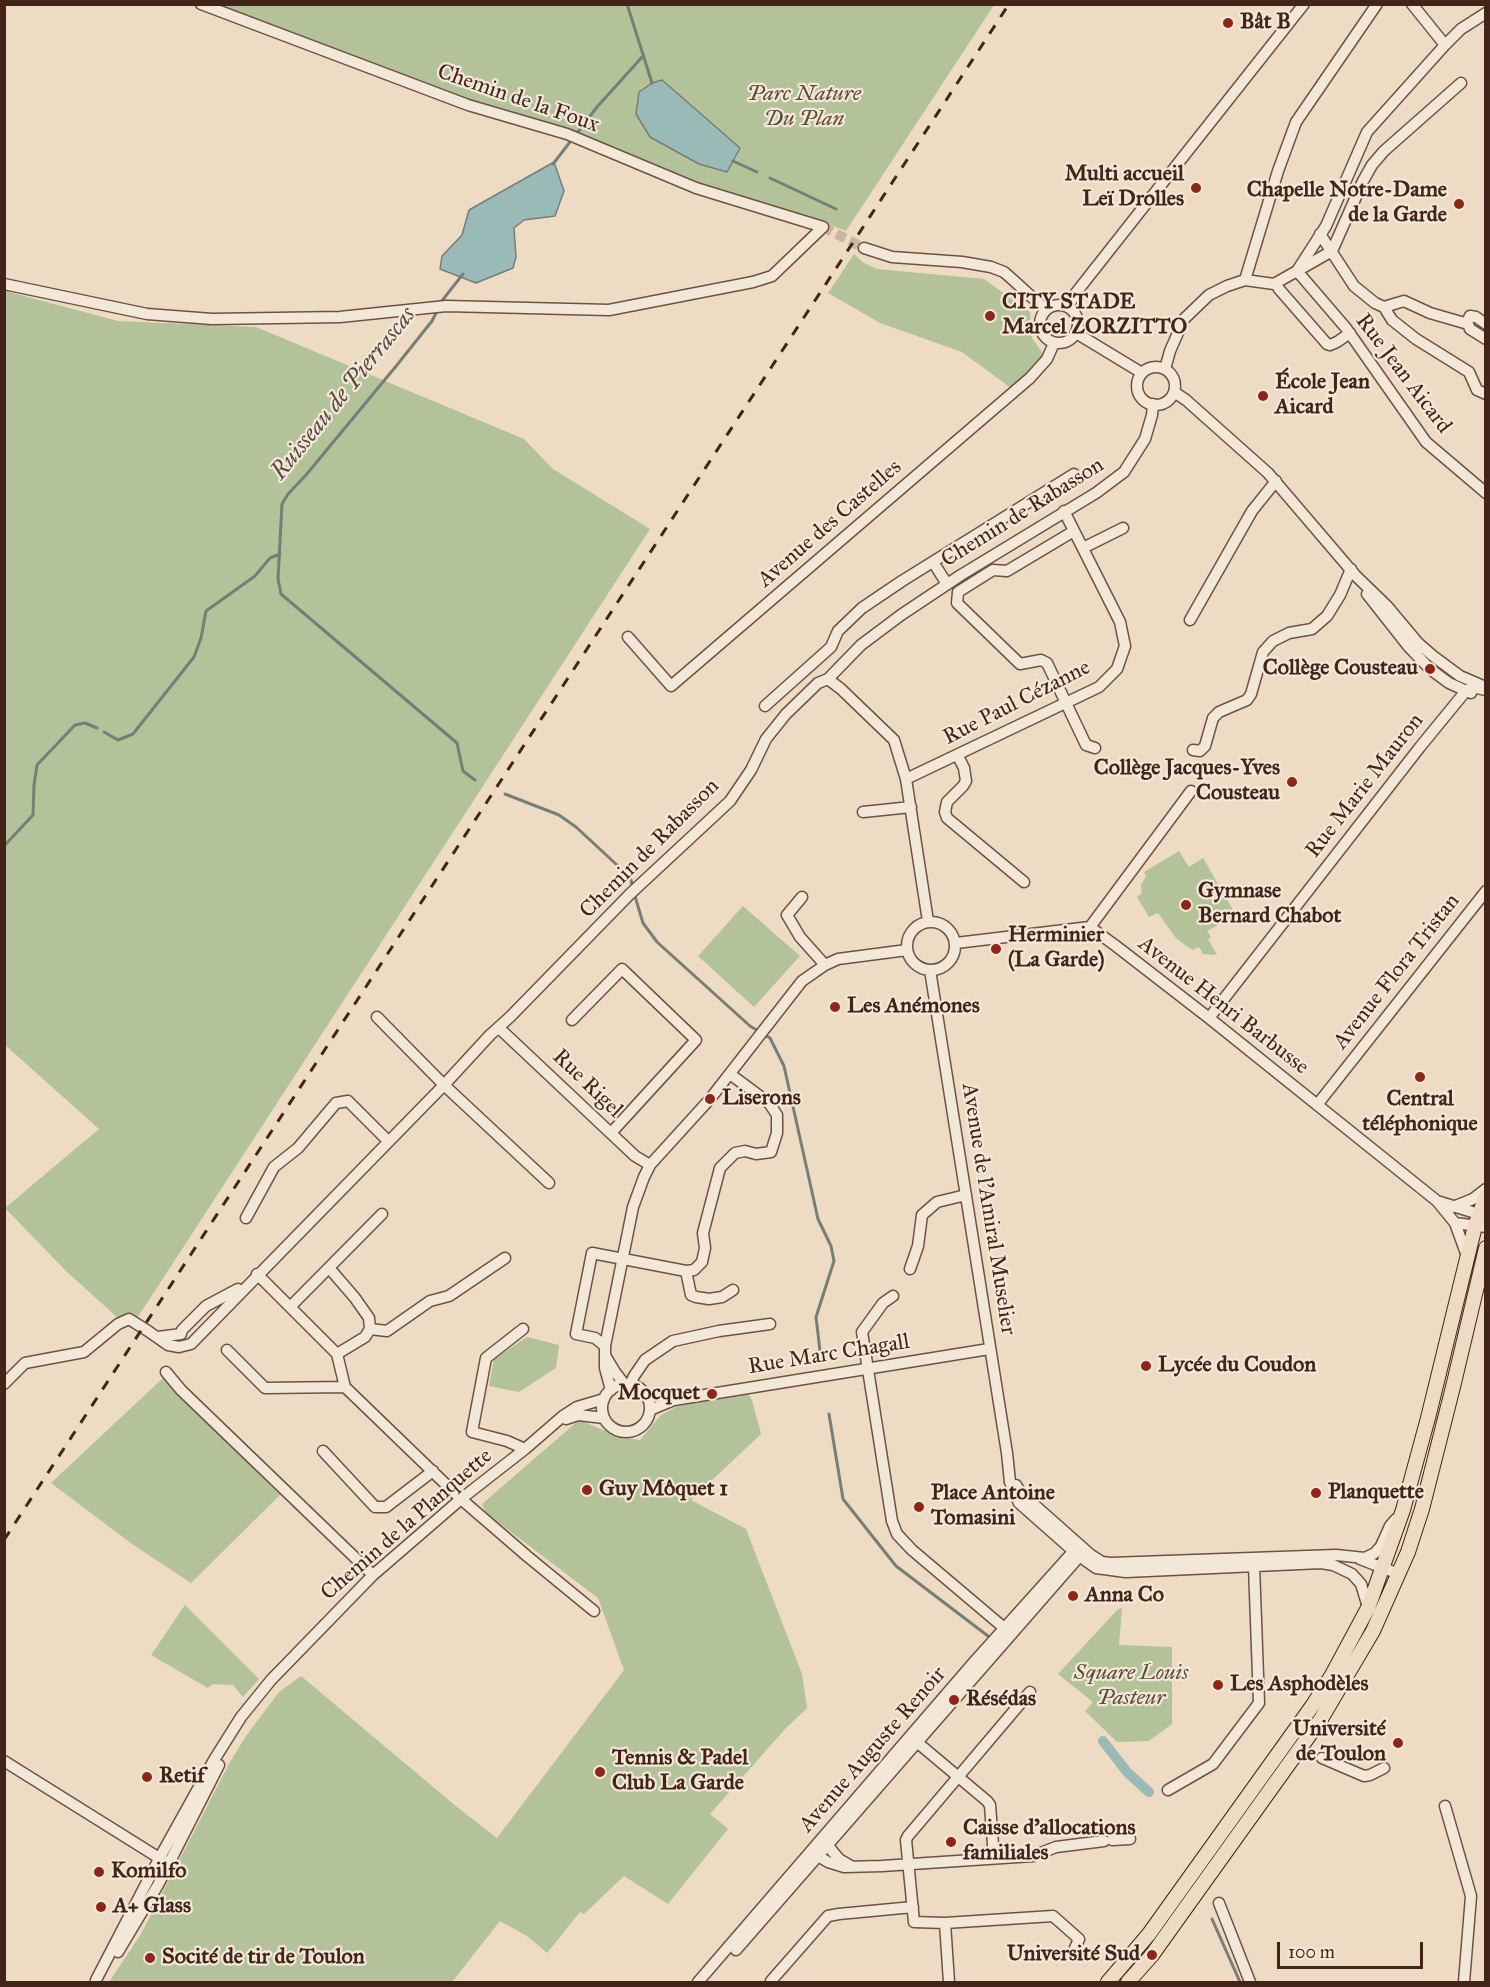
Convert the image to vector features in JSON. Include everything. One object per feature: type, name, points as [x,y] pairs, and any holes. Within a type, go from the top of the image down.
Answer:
[{"type":"main road","points":[[1108,1983],[1149,1934],[1306,1714],[1332,1675],[1368,1608],[1403,1510],[1467,1257],[1481,1221],[1485,1196]]},
{"type":"main road","points":[[1128,1983],[1152,1955],[1321,1719],[1373,1631],[1408,1552],[1422,1509],[1485,1248]]},
{"type":"street","name":"Chemin de la Foux","points":[[4,284],[147,314],[212,319],[340,317],[446,306],[609,310],[753,282],[772,276],[823,227],[696,188],[584,140],[468,105],[201,4]]},
{"type":"street","points":[[1068,307],[1167,176],[1304,4]]},
{"type":"street","points":[[1245,280],[1278,171],[1296,122],[1377,4]]},
{"type":"street","points":[[1412,4],[1445,45]]},
{"type":"street","points":[[1297,271],[1326,226],[1367,132],[1445,45],[1461,29],[1485,13]]},
{"type":"street","points":[[1165,369],[1184,319],[1209,295],[1245,280],[1276,283],[1332,251],[1350,208],[1372,165],[1383,152],[1461,83]]},
{"type":"street","points":[[1320,234],[1354,286],[1375,303],[1384,307],[1392,320],[1416,339],[1469,372],[1478,390],[1485,394]]},
{"type":"street","points":[[866,249],[892,257],[962,262],[991,267],[1004,272],[1046,310]]},
{"type":"street","name":"Rue Jean Aicard","points":[[1297,271],[1350,333],[1426,442],[1485,494]]},
{"type":"street","points":[[1276,283],[1327,344],[1337,342],[1350,333]]},
{"type":"street","points":[[1384,307],[1404,301],[1430,313],[1468,324]]},
{"type":"street","points":[[1054,306],[1068,307],[1078,320],[1076,333],[1069,341],[1054,343],[1045,338],[1040,329],[1041,319],[1046,310],[1054,306]]},
{"type":"street","points":[[1485,324],[1476,317],[1470,316],[1467,322],[1470,329],[1485,339]]},
{"type":"street","points":[[1076,333],[1142,373]]},
{"type":"street","name":"Avenue des Castelles","points":[[628,637],[671,686],[1030,378],[1047,358],[1054,343]]},
{"type":"street","points":[[1150,368],[1165,369],[1173,377],[1174,392],[1163,403],[1153,404],[1143,399],[1138,391],[1138,380],[1142,373],[1150,368]]},
{"type":"street","points":[[1174,392],[1186,400],[1276,482],[1354,572],[1432,656],[1467,680],[1485,688]]},
{"type":"street","name":"Chemin de Rabasson","points":[[190,1344],[628,896],[730,801],[751,770],[766,739],[786,714],[818,683],[828,679],[861,645],[901,615],[947,584],[1096,493],[1124,472],[1145,439],[1153,404]]},
{"type":"street","points":[[765,706],[831,647],[838,631],[862,608],[1074,474]]},
{"type":"street","points":[[1190,620],[1252,511],[1276,482]]},
{"type":"street","name":"Rue Paul Cézanne","points":[[906,779],[1099,687],[1117,669],[1125,646],[1120,622],[1064,511]]},
{"type":"street","points":[[1083,548],[1123,528]]},
{"type":"street","points":[[1074,531],[1007,571],[993,570],[958,592],[957,603],[1020,664],[1041,660],[1047,663],[1086,745],[1095,748]]},
{"type":"street","points":[[933,561],[947,584]]},
{"type":"street","points":[[1354,572],[1372,601],[1408,646],[1438,675],[1465,692],[1485,696]]},
{"type":"street","points":[[1193,750],[1200,751],[1205,746],[1213,718],[1219,712],[1247,700],[1251,694],[1263,652],[1274,641],[1289,633],[1312,629],[1327,616],[1354,572]]},
{"type":"street","points":[[828,679],[894,740],[906,779],[928,921]]},
{"type":"street","points":[[1465,692],[1472,687],[1485,688]]},
{"type":"street","name":"Rue Marie Mauron","points":[[1209,1018],[1465,692]]},
{"type":"street","points":[[958,756],[964,768],[966,781],[947,802],[945,812],[947,818],[1024,882]]},
{"type":"street","points":[[956,944],[1090,927],[1191,791]]},
{"type":"street","points":[[863,813],[911,807]]},
{"type":"street","name":"Avenue Flora Tristan","points":[[1317,1105],[1485,891]]},
{"type":"street","points":[[802,897],[787,915],[800,937],[825,965]]},
{"type":"street","points":[[928,921],[946,926],[956,944],[956,950],[950,962],[938,970],[918,966],[907,950],[907,942],[914,928],[928,921]]},
{"type":"street","name":"Avenue Henri Barbusse","points":[[1090,927],[1209,1018],[1437,1201],[1455,1223],[1467,1257]]},
{"type":"street","points":[[730,1074],[769,1102],[777,1115],[777,1133],[771,1152],[735,1153],[720,1168],[703,1233],[705,1248],[702,1262],[694,1270],[686,1271],[624,1259],[592,1253],[576,1334],[595,1338],[605,1350],[615,1372],[627,1385],[640,1389],[648,1398],[650,1410],[645,1423],[633,1431],[620,1431],[613,1428],[604,1418],[602,1406],[607,1395],[605,1350],[624,1259],[633,1207],[650,1165],[710,1099],[802,981],[838,959],[854,955],[907,950]]},
{"type":"street","points":[[572,1020],[622,969],[696,1040],[611,1133]]},
{"type":"street","name":"Avenue de l'Amiral Muselier","points":[[930,970],[1010,1482],[1016,1498],[1079,1550]]},
{"type":"street","points":[[377,1017],[549,1183]]},
{"type":"street","name":"Rue Rigel","points":[[499,1028],[635,1156],[650,1165]]},
{"type":"street","points":[[246,1218],[274,1167],[298,1148],[336,1103],[348,1101],[388,1141]]},
{"type":"street","points":[[1452,1207],[1473,1199],[1485,1189]]},
{"type":"street","points":[[910,1269],[918,1246],[922,1215],[937,1202],[966,1195]]},
{"type":"street","name":"Avenue Henri Barbusse","points":[[1437,1201],[1481,1221]]},
{"type":"street","points":[[290,1307],[382,1214]]},
{"type":"street","points":[[1455,1223],[1481,1221]]},
{"type":"street","points":[[370,1329],[387,1331],[430,1301],[449,1296],[505,1258]]},
{"type":"street","points":[[330,1269],[369,1318],[370,1329],[365,1337],[337,1354]]},
{"type":"street","points":[[686,1271],[692,1295],[696,1297],[709,1299],[722,1297],[733,1290]]},
{"type":"street","points":[[257,1274],[337,1354],[345,1387],[461,1499],[594,1611]]},
{"type":"street","name":"Chemin de Rabasson","points":[[181,1335],[182,1330],[206,1306],[227,1296],[257,1274]]},
{"type":"street","points":[[893,1296],[883,1302],[862,1332],[892,1521],[897,1534],[912,1550],[1008,1631]]},
{"type":"street","points":[[4,1384],[25,1364],[84,1352],[118,1324],[129,1319],[168,1345],[179,1347],[190,1344]]},
{"type":"street","points":[[607,1395],[627,1385],[645,1360],[673,1341],[719,1331],[770,1324]]},
{"type":"street","points":[[524,1329],[486,1358],[472,1432],[507,1441],[525,1449]]},
{"type":"street","points":[[158,1337],[181,1335],[183,1340],[190,1344]]},
{"type":"street","name":"Rue Marc Chagall","points":[[648,1398],[674,1400],[990,1349]]},
{"type":"street","points":[[227,1350],[265,1388],[345,1387]]},
{"type":"street","points":[[166,1372],[181,1390],[373,1575]]},
{"type":"street","name":"Chemin de la Planquette","points":[[95,1981],[108,1967],[128,1937],[214,1760],[241,1717],[270,1680],[373,1575],[461,1499],[563,1416],[577,1407],[607,1395]]},
{"type":"street","name":"Rue Marc Chagall","points":[[650,1410],[674,1400]]},
{"type":"street","name":"Chemin de la Planquette","points":[[558,1422],[578,1415],[604,1418]]},
{"type":"street","points":[[323,1451],[375,1507],[386,1507],[433,1471]]},
{"type":"street","points":[[1360,1559],[1375,1553],[1382,1546],[1390,1527],[1403,1510]]},
{"type":"street","points":[[1079,1550],[1096,1559],[1111,1563],[1336,1555],[1360,1559],[1399,1574]]},
{"type":"street","points":[[1079,1550],[1096,1568],[1107,1571],[1322,1563],[1333,1565],[1392,1591]]},
{"type":"street","name":"Avenue Auguste Renoir","points":[[698,1983],[825,1842],[1079,1550]]},
{"type":"street","points":[[1168,1790],[1213,1764],[1259,1703],[1254,1566]]},
{"type":"street","points":[[1352,1574],[1363,1588],[1368,1608]]},
{"type":"street","points":[[1030,1692],[908,1836],[906,1840],[914,1922],[945,1923],[1053,1916],[1079,1939],[1075,1948]]},
{"type":"street","points":[[914,1739],[983,1796],[990,1805],[994,1857]]},
{"type":"street","points":[[1322,1758],[1364,1776],[1384,1768]]},
{"type":"street","points":[[4,1761],[164,1861]]},
{"type":"street","points":[[1445,1806],[1471,1896],[1464,1983]]},
{"type":"street","points":[[814,1854],[834,1865],[854,1867],[1033,1856],[1056,1847],[1130,1839]]},
{"type":"street","points":[[825,1842],[839,1859],[854,1867]]},
{"type":"street","name":"Avenue Auguste Renoir","points":[[707,1983],[814,1854]]},
{"type":"street","points":[[1219,1903],[1250,1983]]},
{"type":"street","points":[[771,1981],[828,1917],[913,1907]]},
{"type":"street","points":[[945,1923],[949,1983]]},
{"type":"green space","name":"Parc Nature Du Plan","points":[[213,5],[994,5],[846,231],[804,215],[730,196],[660,169],[571,130],[469,101]]},
{"type":"green space","points":[[854,254],[864,263],[877,269],[984,279],[1030,312],[1032,338],[1047,359],[1015,391],[962,352],[880,323],[828,293]]},
{"type":"green space","points":[[5,291],[118,321],[256,327],[524,439],[553,469],[650,529],[149,1300],[138,1316],[119,1319],[66,1271],[5,1208],[99,1129],[5,1045]]},
{"type":"green space","name":"Gymnase Bernard Chabot","points":[[1179,851],[1189,867],[1203,858],[1236,915],[1207,931],[1211,937],[1208,939],[1217,955],[1203,954],[1199,947],[1193,950],[1186,946],[1176,938],[1158,913],[1149,917],[1137,897],[1142,893],[1141,885],[1146,877],[1144,872]]},
{"type":"green space","points":[[743,906],[800,956],[754,1007],[698,956]]},
{"type":"green space","points":[[527,1337],[559,1345],[556,1368],[519,1392],[489,1386],[494,1359]]},
{"type":"green space","points":[[163,1378],[280,1495],[191,1583],[132,1544],[51,1483]]},
{"type":"green space","points":[[748,1393],[761,1434],[691,1500],[746,1529],[802,1674],[807,1708],[785,1729],[710,1814],[728,1829],[668,1904],[624,1876],[584,1914],[580,1912],[547,1953],[527,1936],[500,1921],[452,1982],[109,1982],[141,1934],[230,1762],[246,1736],[279,1692],[301,1676],[497,1838],[624,1670],[598,1598],[486,1513],[482,1504],[579,1420],[620,1437],[640,1440],[661,1415],[678,1406]]},
{"type":"green space","points":[[185,1605],[259,1679],[243,1697],[233,1685],[213,1684],[208,1688],[151,1655]]},
{"type":"green space","name":"Square Louis Pasteur","points":[[1122,1608],[1119,1645],[1172,1647],[1172,1724],[1149,1741],[1117,1742],[1085,1711],[1093,1702],[1058,1674],[1118,1609]]},
{"type":"water","points":[[662,80],[740,148],[727,172],[699,164],[650,137],[636,114],[639,92],[652,83]]},
{"type":"water","points":[[554,162],[564,191],[555,216],[524,220],[514,228],[516,257],[513,268],[476,283],[440,269],[442,256],[462,235],[469,210]]},
{"type":"waterway","points":[[627,4],[652,83]]},
{"type":"waterway","name":"Ruisseau de Pierrascas","points":[[553,164],[597,107],[643,56]]},
{"type":"waterway","points":[[733,161],[757,172]]},
{"type":"waterway","points":[[770,178],[836,209]]},
{"type":"waterway","name":"Ruisseau de Pierrascas","points":[[441,302],[463,274]]},
{"type":"waterway","name":"Ruisseau de Pierrascas","points":[[437,311],[432,321],[397,365],[282,504],[278,579],[281,594],[457,743],[463,771],[475,780]]},
{"type":"waterway","points":[[104,732],[118,740],[133,734],[194,657],[201,638],[206,611],[255,576],[270,558],[280,554]]},
{"type":"waterway","points":[[4,846],[33,815],[37,765],[75,725],[85,723],[97,728]]},
{"type":"waterway","name":"Ruisseau de Pierrascas","points":[[505,794],[559,815],[576,827],[630,877],[633,887]]},
{"type":"waterway","name":"Ruisseau de Pierrascas","points":[[634,893],[643,923],[657,942],[750,1026],[770,1038],[784,1066],[818,1219],[831,1246],[834,1261],[816,1317],[820,1351]]},
{"type":"waterway","name":"Ruisseau de Pierrascas","points":[[829,1414],[843,1499],[896,1566],[988,1636]]},
{"type":"waterway","name":"Ruisseau de Pierrascas","points":[[1103,1741],[1127,1772],[1149,1792]]},
{"type":"waterway","name":"Ruisseau de Pierrascas","points":[[1212,1919],[1240,1982]]},
{"type":"tunnel","points":[[823,227],[864,248]]},
{"type":"railway","points":[[4,1540],[1009,4]]},
{"type":"place","name":"Bât B","points":[[1228,23]]},
{"type":"place","name":"Multi accueil Leï Drolles","points":[[1196,188]]},
{"type":"place","name":"Chapelle Notre-Dame de la Garde","points":[[1459,204]]},
{"type":"place","name":"CITY STADE Marcel ZORZITTO","points":[[990,316]]},
{"type":"place","name":"École Jean Aicard","points":[[1263,396]]},
{"type":"place","name":"Collège Cousteau","points":[[1430,669]]},
{"type":"place","name":"Collège Jacques-Yves Cousteau","points":[[1292,782]]},
{"type":"place","name":"Gymnase Bernard Chabot","points":[[1186,905]]},
{"type":"place","name":"Herminier (La Garde)","points":[[996,949]]},
{"type":"place","name":"Les Anémones","points":[[835,1007]]},
{"type":"place","name":"Central téléphonique","points":[[1420,1077]]},
{"type":"place","name":"Liserons","points":[[710,1099]]},
{"type":"place","name":"Lycée du Coudon","points":[[1146,1366]]},
{"type":"place","name":"Mocquet","points":[[712,1394]]},
{"type":"place","name":"Guy Môquet 1","points":[[587,1490]]},
{"type":"place","name":"Planquette","points":[[1316,1493]]},
{"type":"place","name":"Place Antoine Tomasini","points":[[919,1507]]},
{"type":"place","name":"Anna Co","points":[[1073,1596]]},
{"type":"place","name":"Les Asphodèles","points":[[1218,1685]]},
{"type":"place","name":"Résédas","points":[[954,1700]]},
{"type":"place","name":"Université de Toulon","points":[[1398,1743]]},
{"type":"place","name":"Tennis & Padel Club La Garde","points":[[600,1772]]},
{"type":"place","name":"Retif","points":[[147,1777]]},
{"type":"place","name":"Caisse d'allocations familiales","points":[[951,1842]]},
{"type":"place","name":"Komilfo","points":[[99,1872]]},
{"type":"place","name":"A+ Glass","points":[[101,1907]]},
{"type":"place","name":"Université Sud","points":[[1152,1955]]},
{"type":"place","name":"Socité de tir de Toulon","points":[[150,1958]]}]
